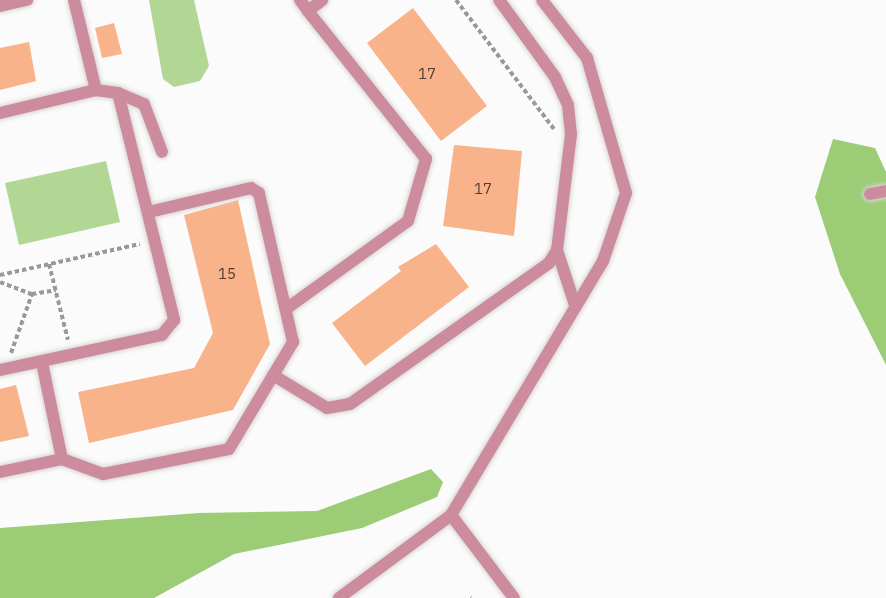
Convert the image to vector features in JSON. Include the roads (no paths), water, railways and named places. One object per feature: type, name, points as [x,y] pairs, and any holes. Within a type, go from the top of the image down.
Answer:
[{"type":"lane","points":[[0,6],[27,0]]},
{"type":"lane","points":[[74,0],[96,90]]},
{"type":"lane","points":[[286,309],[408,220],[426,159],[300,0]]},
{"type":"lane","points":[[308,10],[322,0]]},
{"type":"lane","points":[[273,375],[327,408],[350,404],[549,263],[557,250],[569,149],[568,105],[559,86],[499,0]]},
{"type":"lane","points":[[339,598],[451,515],[612,242],[626,193],[587,58],[542,0]]},
{"type":"lane","points":[[0,113],[96,90],[118,93],[144,104],[162,152]]},
{"type":"lane","points":[[3,369],[162,335],[174,320],[118,93]]},
{"type":"lane","points":[[0,472],[62,459],[103,474],[229,449],[293,342],[259,193],[251,188],[149,212]]},
{"type":"lane","points":[[870,194],[886,191]]},
{"type":"lane","points":[[557,250],[575,305]]},
{"type":"lane","points":[[42,362],[62,459]]},
{"type":"lane","points":[[451,515],[514,598]]}]
